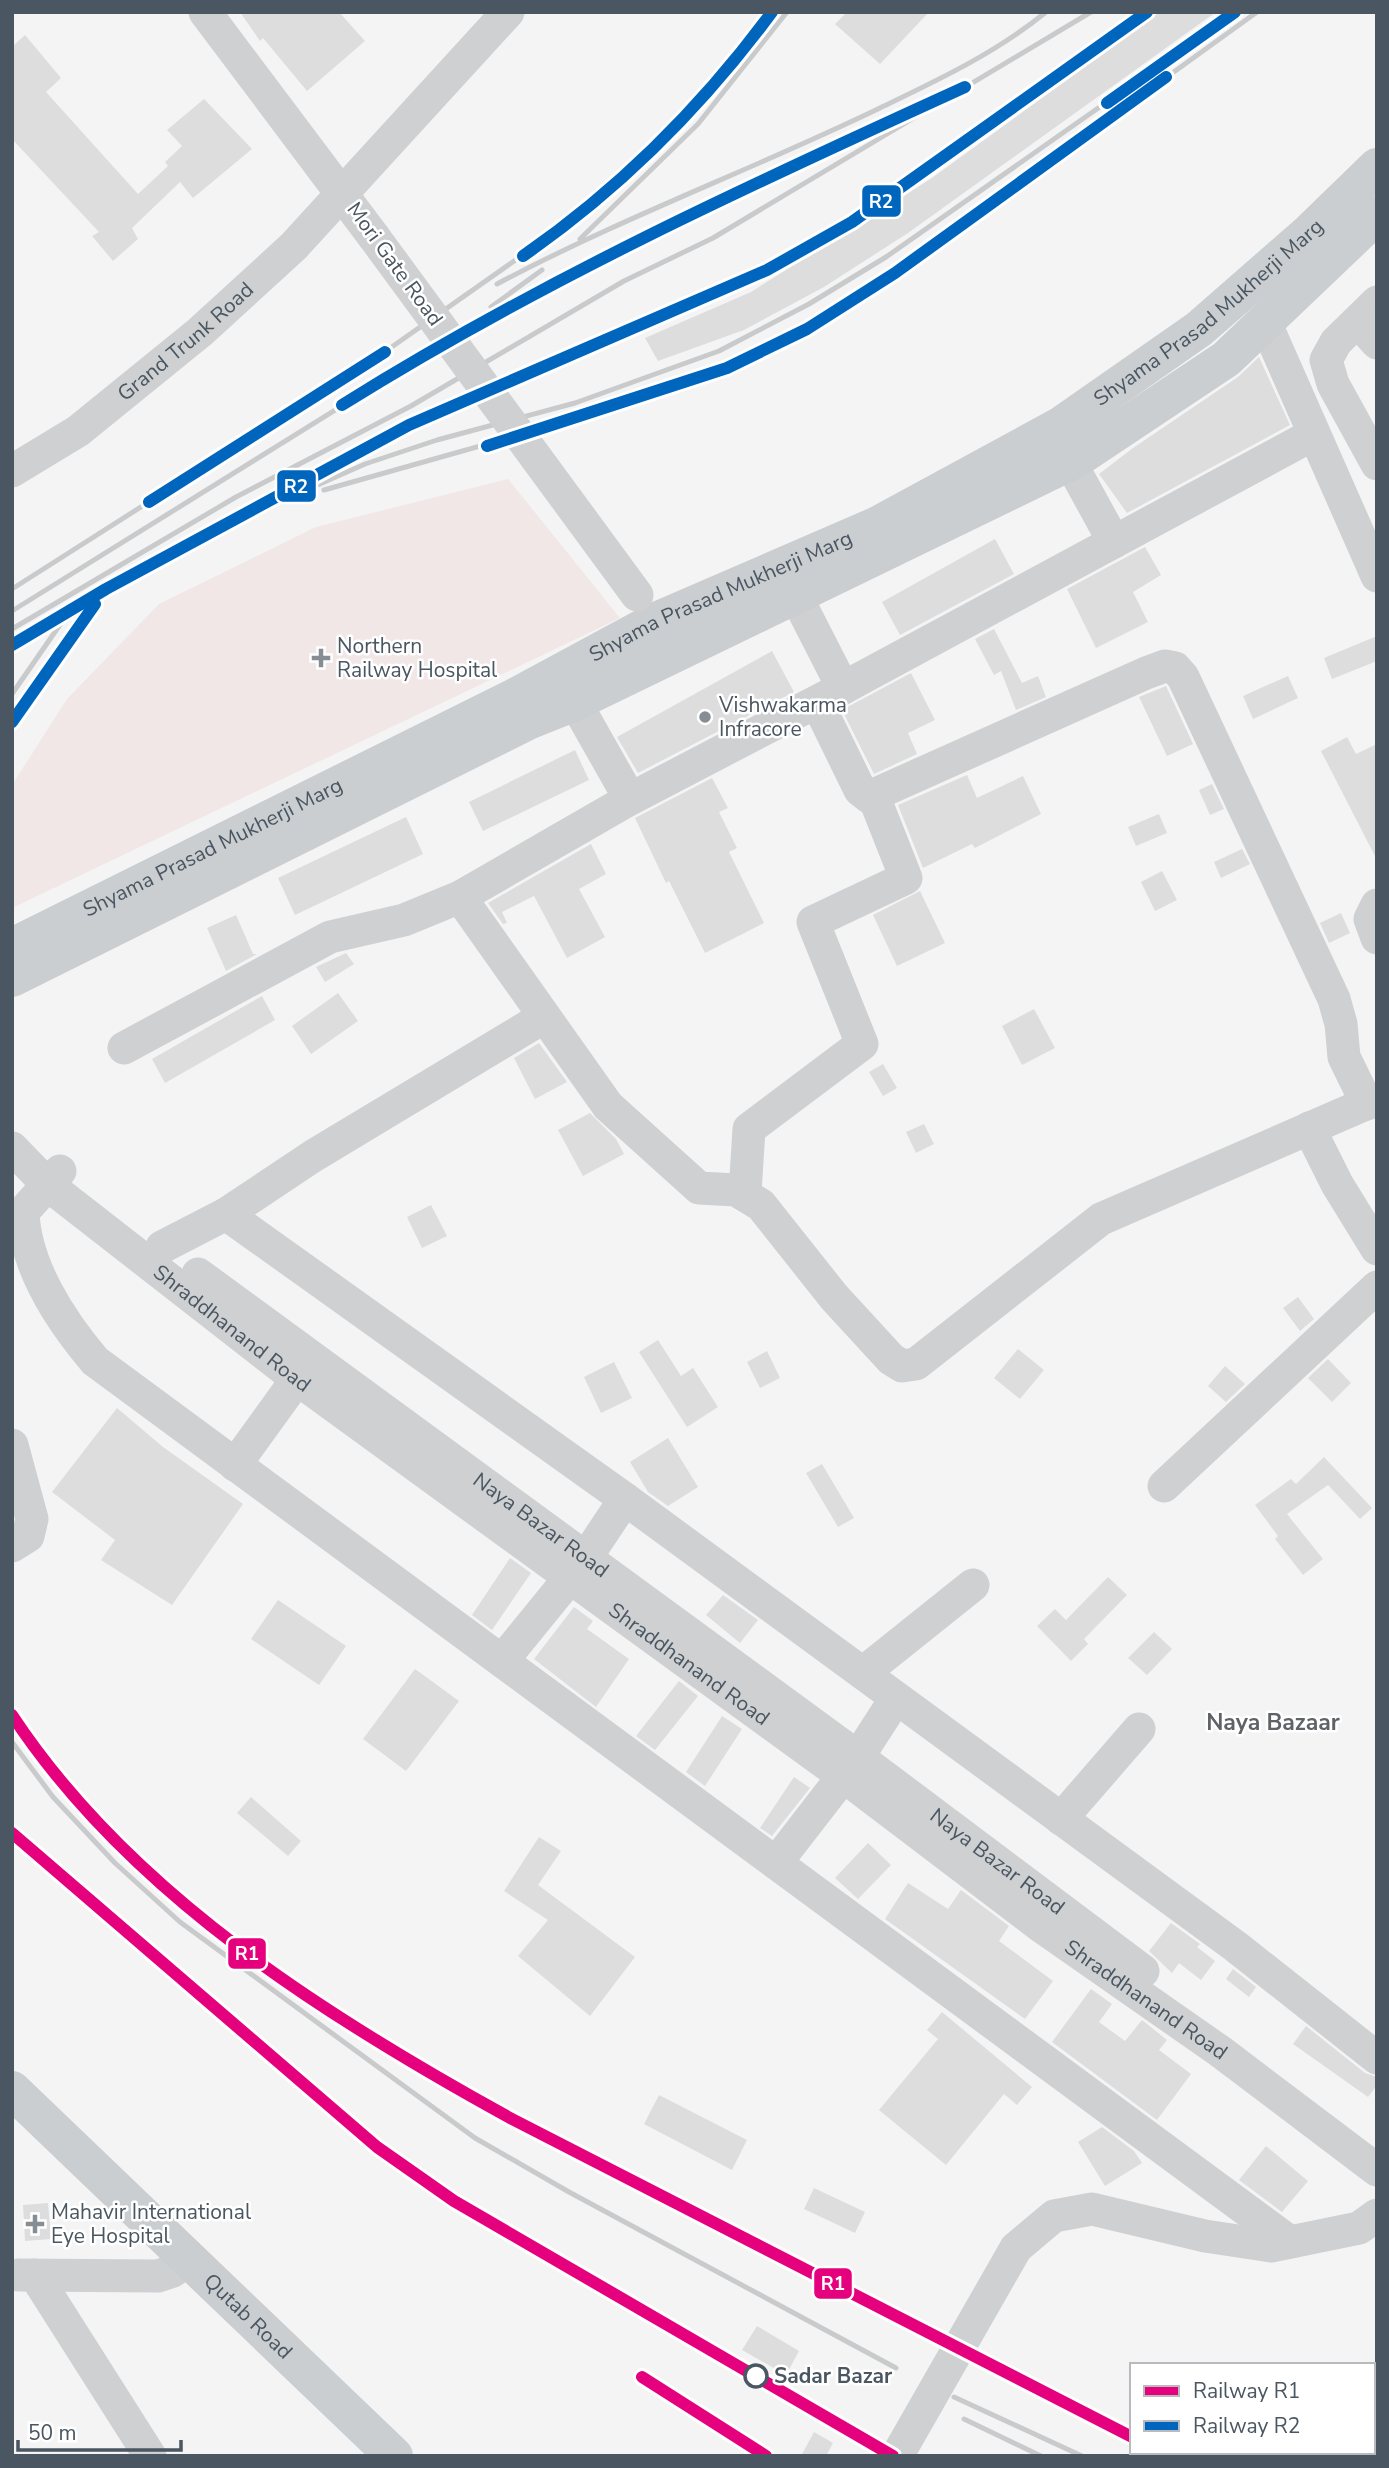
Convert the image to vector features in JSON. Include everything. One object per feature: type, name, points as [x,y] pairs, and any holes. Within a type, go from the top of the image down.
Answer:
[{"type":"main road","name":"Shyama Prasad Mukherji Marg","points":[[12,978],[522,709],[655,623],[878,525],[1060,426],[1199,328],[1310,232],[1377,167]]},
{"type":"main road","name":"Shyama Prasad Mukherji Marg","points":[[12,947],[522,709],[575,702],[655,623],[795,594],[1070,461],[1226,359],[1371,231]]},
{"type":"main road","name":"Qutab Road","points":[[12,2090],[394,2456]]},
{"type":"main road","name":"Qutab Road","points":[[12,2123],[173,2272],[362,2456]]},
{"type":"street","name":"Mori Gate Road","points":[[205,12],[343,193],[655,623]]},
{"type":"street","name":"Grand Trunk Road","points":[[12,471],[78,431],[200,332],[294,246],[508,12]]},
{"type":"street","points":[[1265,322],[1377,576]]},
{"type":"street","points":[[1370,322],[1336,342],[1326,360],[1333,384],[1374,454]]},
{"type":"street","points":[[124,1048],[330,937],[404,920],[460,897],[630,799],[830,695],[1314,434]]},
{"type":"street","points":[[1070,461],[1114,542]]},
{"type":"street","points":[[460,897],[599,1096],[699,1188],[736,1190],[761,1205],[834,1297],[891,1359],[909,1367],[1101,1219],[1372,1102],[1344,1057],[1341,1024],[1334,999],[1183,677],[1175,668],[1165,666],[1146,673],[874,797],[866,796],[860,790],[795,594]]},
{"type":"street","points":[[575,702],[630,799]]},
{"type":"street","points":[[745,1193],[749,1129],[862,1044],[813,922],[906,878],[874,797]]},
{"type":"street","points":[[1377,905],[1370,913],[1377,938]]},
{"type":"street","points":[[162,1247],[226,1214],[313,1156],[544,1017]]},
{"type":"street","name":"Naya Bazar Road","points":[[12,1127],[54,1178],[162,1247],[305,1368],[850,1766],[1377,2143]]},
{"type":"street","points":[[1309,1128],[1337,1184],[1377,1249]]},
{"type":"street","name":"Shraddhanand Road","points":[[12,1148],[305,1368]]},
{"type":"street","points":[[54,1178],[23,1212],[23,1231],[61,1317],[94,1361],[1290,2242]]},
{"type":"street","points":[[226,1214],[863,1673],[1235,1946],[1377,2058]]},
{"type":"street","points":[[1164,1486],[1377,1287]]},
{"type":"street","points":[[235,1465],[305,1368]]},
{"type":"street","points":[[12,1546],[22,1543],[31,1530],[32,1519],[15,1467]]},
{"type":"street","points":[[502,1661],[578,1568],[625,1499]]},
{"type":"street","points":[[863,1673],[973,1585]]},
{"type":"street","points":[[776,1864],[850,1766],[896,1698]]},
{"type":"street","points":[[1061,1819],[1139,1729]]},
{"type":"street","name":"Shraddhanand Road","points":[[850,1766],[1042,1927],[1221,2052],[1377,2170]]},
{"type":"street","points":[[897,2456],[1016,2248],[1054,2216],[1092,2210],[1205,2236],[1271,2246],[1359,2228],[1377,2215]]},
{"type":"street","points":[[24,2275],[158,2276],[173,2272]]},
{"type":"street","points":[[24,2275],[150,2456]]},
{"type":"shaded area","name":"Northern Railway Hospital","points":[[508,479],[620,618],[12,908],[12,785],[67,699],[159,604],[316,527]]},
{"type":"building","points":[[240,12],[339,12],[365,41],[307,91],[263,38],[260,41]]},
{"type":"building","points":[[847,12],[929,12],[880,64],[835,24]]},
{"type":"building","points":[[1160,12],[1216,12],[908,233],[824,287],[744,330],[658,361],[645,338],[751,292],[932,178]]},
{"type":"building","points":[[25,35],[61,78],[46,92],[138,194],[168,166],[165,162],[182,146],[167,130],[204,99],[252,149],[193,198],[180,182],[132,228],[138,239],[113,261],[92,236],[99,232],[12,139],[12,47]]},
{"type":"building","points":[[1259,357],[1290,425],[1127,513],[1099,474],[1238,377]]},
{"type":"building","points":[[995,539],[1014,574],[900,635],[882,602]]},
{"type":"building","points":[[1145,547],[1161,575],[1133,592],[1148,622],[1096,648],[1067,589]]},
{"type":"building","points":[[994,629],[1022,683],[1038,676],[1046,697],[1016,710],[1001,671],[994,675],[975,639]]},
{"type":"building","points":[[1377,636],[1377,661],[1332,679],[1324,658]]},
{"type":"building","name":"Vishwakarma Infracore","points":[[772,651],[794,692],[638,773],[617,737]]},
{"type":"building","points":[[911,673],[935,720],[908,733],[917,754],[874,774],[842,710]]},
{"type":"building","points":[[1288,676],[1298,698],[1253,719],[1243,696]]},
{"type":"building","points":[[1166,686],[1193,744],[1167,756],[1139,697]]},
{"type":"building","points":[[1347,737],[1356,754],[1377,744],[1377,860],[1321,751]]},
{"type":"building","points":[[575,750],[589,780],[483,831],[469,802]]},
{"type":"building","points":[[967,775],[977,798],[1023,776],[1041,814],[975,848],[972,844],[923,868],[898,805]]},
{"type":"building","points":[[712,778],[728,808],[719,812],[737,848],[729,852],[764,923],[705,953],[669,881],[666,883],[635,818]]},
{"type":"building","points":[[1212,784],[1224,809],[1210,815],[1199,790]]},
{"type":"building","points":[[1159,814],[1167,833],[1136,846],[1128,827]]},
{"type":"building","points":[[406,817],[423,854],[295,915],[278,878]]},
{"type":"building","points":[[591,844],[606,874],[579,889],[605,937],[567,958],[534,896],[502,912],[507,923],[503,924],[488,903]]},
{"type":"building","points":[[1242,849],[1250,864],[1221,878],[1214,862]]},
{"type":"building","points":[[1162,871],[1177,900],[1155,911],[1141,882]]},
{"type":"building","points":[[920,891],[945,943],[897,966],[873,915]]},
{"type":"building","points":[[1341,913],[1350,933],[1329,943],[1320,923]]},
{"type":"building","points":[[236,915],[253,954],[257,954],[226,971],[207,928]]},
{"type":"building","points":[[346,953],[354,964],[325,982],[316,967]]},
{"type":"building","points":[[338,993],[358,1021],[311,1054],[292,1026]]},
{"type":"building","points":[[262,996],[275,1020],[165,1083],[152,1059]]},
{"type":"building","points":[[1034,1009],[1055,1048],[1022,1065],[1002,1026]]},
{"type":"building","points":[[539,1043],[567,1082],[535,1099],[514,1058]]},
{"type":"building","points":[[883,1064],[897,1088],[883,1096],[869,1072]]},
{"type":"building","points":[[590,1113],[616,1139],[624,1154],[583,1176],[558,1130]]},
{"type":"building","points":[[924,1124],[934,1144],[916,1153],[906,1132]]},
{"type":"building","points":[[431,1205],[447,1236],[422,1248],[407,1217]]},
{"type":"building","points":[[1298,1297],[1314,1319],[1300,1331],[1283,1308]]},
{"type":"building","points":[[658,1340],[681,1376],[693,1368],[718,1407],[687,1427],[639,1352]]},
{"type":"building","points":[[1018,1349],[1044,1370],[1020,1399],[994,1378]]},
{"type":"building","points":[[767,1351],[780,1378],[760,1388],[747,1362]]},
{"type":"building","points":[[1328,1359],[1351,1383],[1332,1402],[1308,1378]]},
{"type":"building","points":[[614,1362],[632,1398],[601,1413],[584,1377]]},
{"type":"building","points":[[1225,1366],[1245,1384],[1226,1402],[1208,1386]]},
{"type":"building","points":[[117,1408],[163,1447],[243,1504],[172,1605],[101,1560],[115,1540],[52,1492]]},
{"type":"building","points":[[668,1438],[698,1487],[668,1506],[648,1492],[630,1462]]},
{"type":"building","points":[[1324,1457],[1372,1508],[1360,1519],[1328,1485],[1287,1514],[1323,1559],[1303,1575],[1275,1539],[1278,1536],[1255,1505],[1291,1479],[1296,1484]]},
{"type":"building","points":[[822,1464],[854,1518],[838,1527],[806,1473]]},
{"type":"building","points":[[510,1558],[531,1573],[492,1630],[472,1615]]},
{"type":"building","points":[[1108,1577],[1127,1595],[1084,1639],[1088,1644],[1071,1661],[1037,1626],[1055,1609],[1066,1620]]},
{"type":"building","points":[[723,1595],[758,1620],[740,1643],[706,1615]]},
{"type":"building","points":[[278,1600],[346,1646],[319,1685],[251,1639]]},
{"type":"building","points":[[574,1607],[593,1621],[587,1629],[629,1659],[596,1707],[534,1659]]},
{"type":"building","points":[[1154,1632],[1172,1649],[1147,1675],[1128,1658]]},
{"type":"building","points":[[415,1669],[459,1701],[406,1771],[363,1739]]},
{"type":"building","points":[[679,1681],[698,1696],[655,1750],[636,1736]]},
{"type":"building","points":[[722,1716],[742,1729],[705,1786],[686,1772]]},
{"type":"building","points":[[794,1777],[810,1788],[772,1836],[760,1828]]},
{"type":"building","points":[[251,1797],[301,1841],[288,1856],[237,1813]]},
{"type":"building","points":[[539,1837],[561,1851],[538,1885],[635,1957],[590,2016],[518,1956],[548,1920],[504,1891]]},
{"type":"building","points":[[868,1843],[891,1865],[858,1899],[835,1878]]},
{"type":"building","points":[[908,1883],[948,1909],[961,1890],[1009,1926],[999,1941],[1053,1981],[1025,2019],[885,1919]]},
{"type":"building","points":[[1171,1923],[1200,1944],[1197,1947],[1215,1961],[1201,1980],[1179,1963],[1172,1973],[1149,1951]]},
{"type":"building","points":[[1233,1969],[1256,1987],[1249,1997],[1226,1979]]},
{"type":"building","points":[[1091,1989],[1112,2004],[1099,2022],[1125,2041],[1142,2020],[1167,2040],[1159,2050],[1191,2074],[1157,2120],[1052,2042]]},
{"type":"building","points":[[942,2012],[1032,2087],[1017,2105],[1004,2094],[946,2165],[879,2110],[938,2039],[927,2030]]},
{"type":"building","points":[[1306,2026],[1365,2073],[1377,2077],[1377,2085],[1368,2097],[1293,2044]]},
{"type":"building","points":[[659,2095],[747,2140],[732,2170],[644,2124]]},
{"type":"building","points":[[1102,2127],[1134,2151],[1142,2163],[1105,2186],[1078,2142]]},
{"type":"building","points":[[1266,2146],[1308,2181],[1282,2212],[1239,2180]]},
{"type":"building","points":[[814,2188],[865,2212],[855,2233],[804,2209]]},
{"type":"building","points":[[48,2203],[51,2239],[25,2241],[23,2205]]},
{"type":"building","points":[[757,2326],[799,2351],[786,2375],[742,2350]]},
{"type":"building","points":[[814,2432],[833,2443],[826,2456],[801,2456]]},
{"type":"railway","points":[[12,589],[386,351],[591,207],[646,159],[749,43],[772,12]]},
{"type":"railway","points":[[580,239],[698,124],[787,12]]},
{"type":"railway","points":[[497,284],[591,237],[923,87],[987,53],[1046,12]]},
{"type":"railway","points":[[12,629],[236,497],[411,406],[624,281],[713,238],[1091,12]]},
{"type":"railway","points":[[12,645],[106,589],[409,425],[767,270],[852,222],[1147,12]]},
{"type":"railway","points":[[295,495],[365,464],[437,440],[575,403],[719,351],[809,304],[886,257],[1235,12]]},
{"type":"railway","points":[[324,490],[580,418],[727,368],[807,329],[895,273],[1257,12]]},
{"type":"railway","points":[[12,611],[443,343],[532,294],[756,182],[901,116]]},
{"type":"railway","points":[[491,307],[542,270]]},
{"type":"railway","points":[[12,722],[103,593]]},
{"type":"railway","points":[[12,694],[66,616]]},
{"type":"railway","points":[[12,1715],[60,1780],[114,1839],[174,1895],[237,1946],[304,1994],[373,2038],[512,2119],[1130,2436]]},
{"type":"railway","points":[[12,1742],[53,1797],[115,1863],[180,1922],[475,2138],[569,2192],[896,2368]]},
{"type":"railway","points":[[954,2397],[1082,2456]]},
{"type":"railway","points":[[964,2419],[1041,2456]]},
{"type":"rail line","name":"R2","points":[[523,256],[593,203],[658,144],[717,81],[772,12]]},
{"type":"rail line","name":"R2","points":[[12,645],[106,589],[409,425],[767,270],[852,222],[1147,12]]},
{"type":"rail line","name":"R2","points":[[1107,103],[1235,12]]},
{"type":"rail line","name":"R2","points":[[487,446],[727,368],[807,329],[895,273],[1166,77]]},
{"type":"rail line","name":"R2","points":[[342,405],[570,275],[726,198],[965,87]]},
{"type":"rail line","name":"R2","points":[[149,502],[385,352]]},
{"type":"rail line","name":"R2","points":[[12,722],[95,604]]},
{"type":"rail line","name":"R1","points":[[12,1715],[60,1780],[114,1839],[174,1895],[237,1946],[304,1994],[373,2038],[512,2119],[1130,2436]]},
{"type":"rail line","name":"R1","points":[[12,1833],[377,2147],[454,2201],[893,2456]]},
{"type":"rail line","name":"R1","points":[[642,2377],[766,2456]]},
{"type":"place","name":"Northern Railway Hospital","points":[[321,658]]},
{"type":"place","name":"Vishwakarma Infracore","points":[[705,717]]},
{"type":"place","name":"Mahavir International Eye Hospital","points":[[35,2224]]},
{"type":"place","name":"Sadar Bazar","points":[[756,2376]]},
{"type":"district","name":"Naya Bazaar","points":[[1273,1722]]}]
